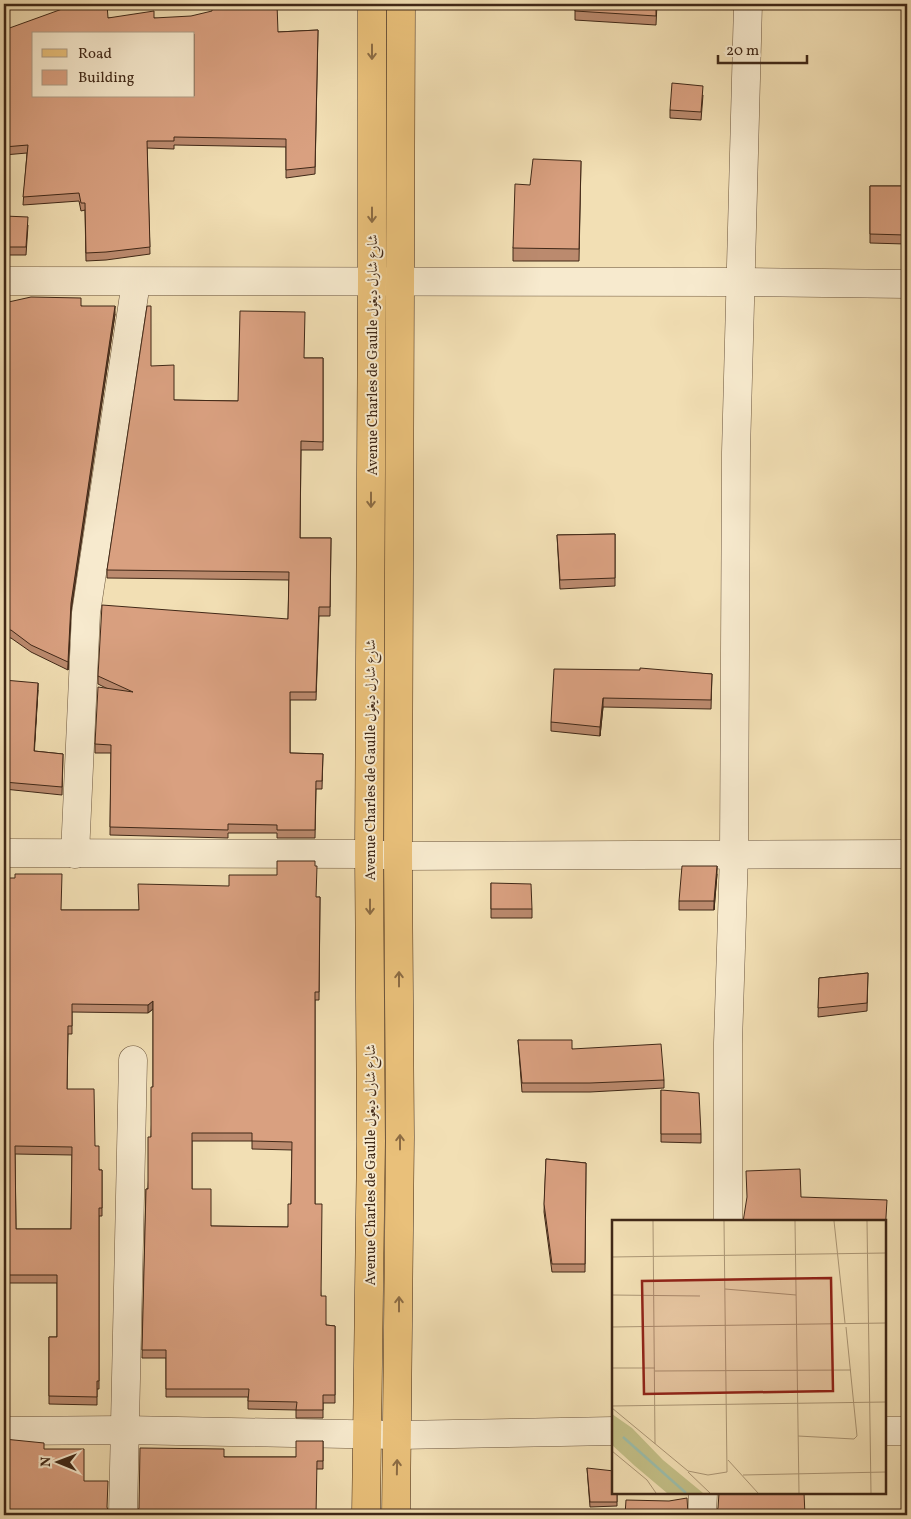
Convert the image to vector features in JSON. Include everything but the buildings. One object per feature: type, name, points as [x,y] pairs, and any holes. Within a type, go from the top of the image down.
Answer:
[{"type":"main road","name":"Avenue Charles de Gaulle شارع شارل ديغول","points":[[366,1515],[371,1141],[369,854],[372,4]]},
{"type":"main road","name":"Avenue Charles de Gaulle شارع شارل ديغول","points":[[396,1515],[400,1138],[398,856],[401,4]]},
{"type":"street","points":[[728,1220],[728,1043],[734,854],[736,462],[748,4]]},
{"type":"street","points":[[4,281],[907,284]]},
{"type":"street","points":[[75,854],[86,613],[136,282]]},
{"type":"street","points":[[4,854],[369,854],[398,856],[907,854]]},
{"type":"street","points":[[123,1515],[134,1060]]},
{"type":"street","points":[[4,1430],[125,1430],[398,1435],[612,1431]]},
{"type":"street","points":[[886,1430],[907,1431]]},
{"type":"street","points":[[702,1515],[703,1494]]}]
